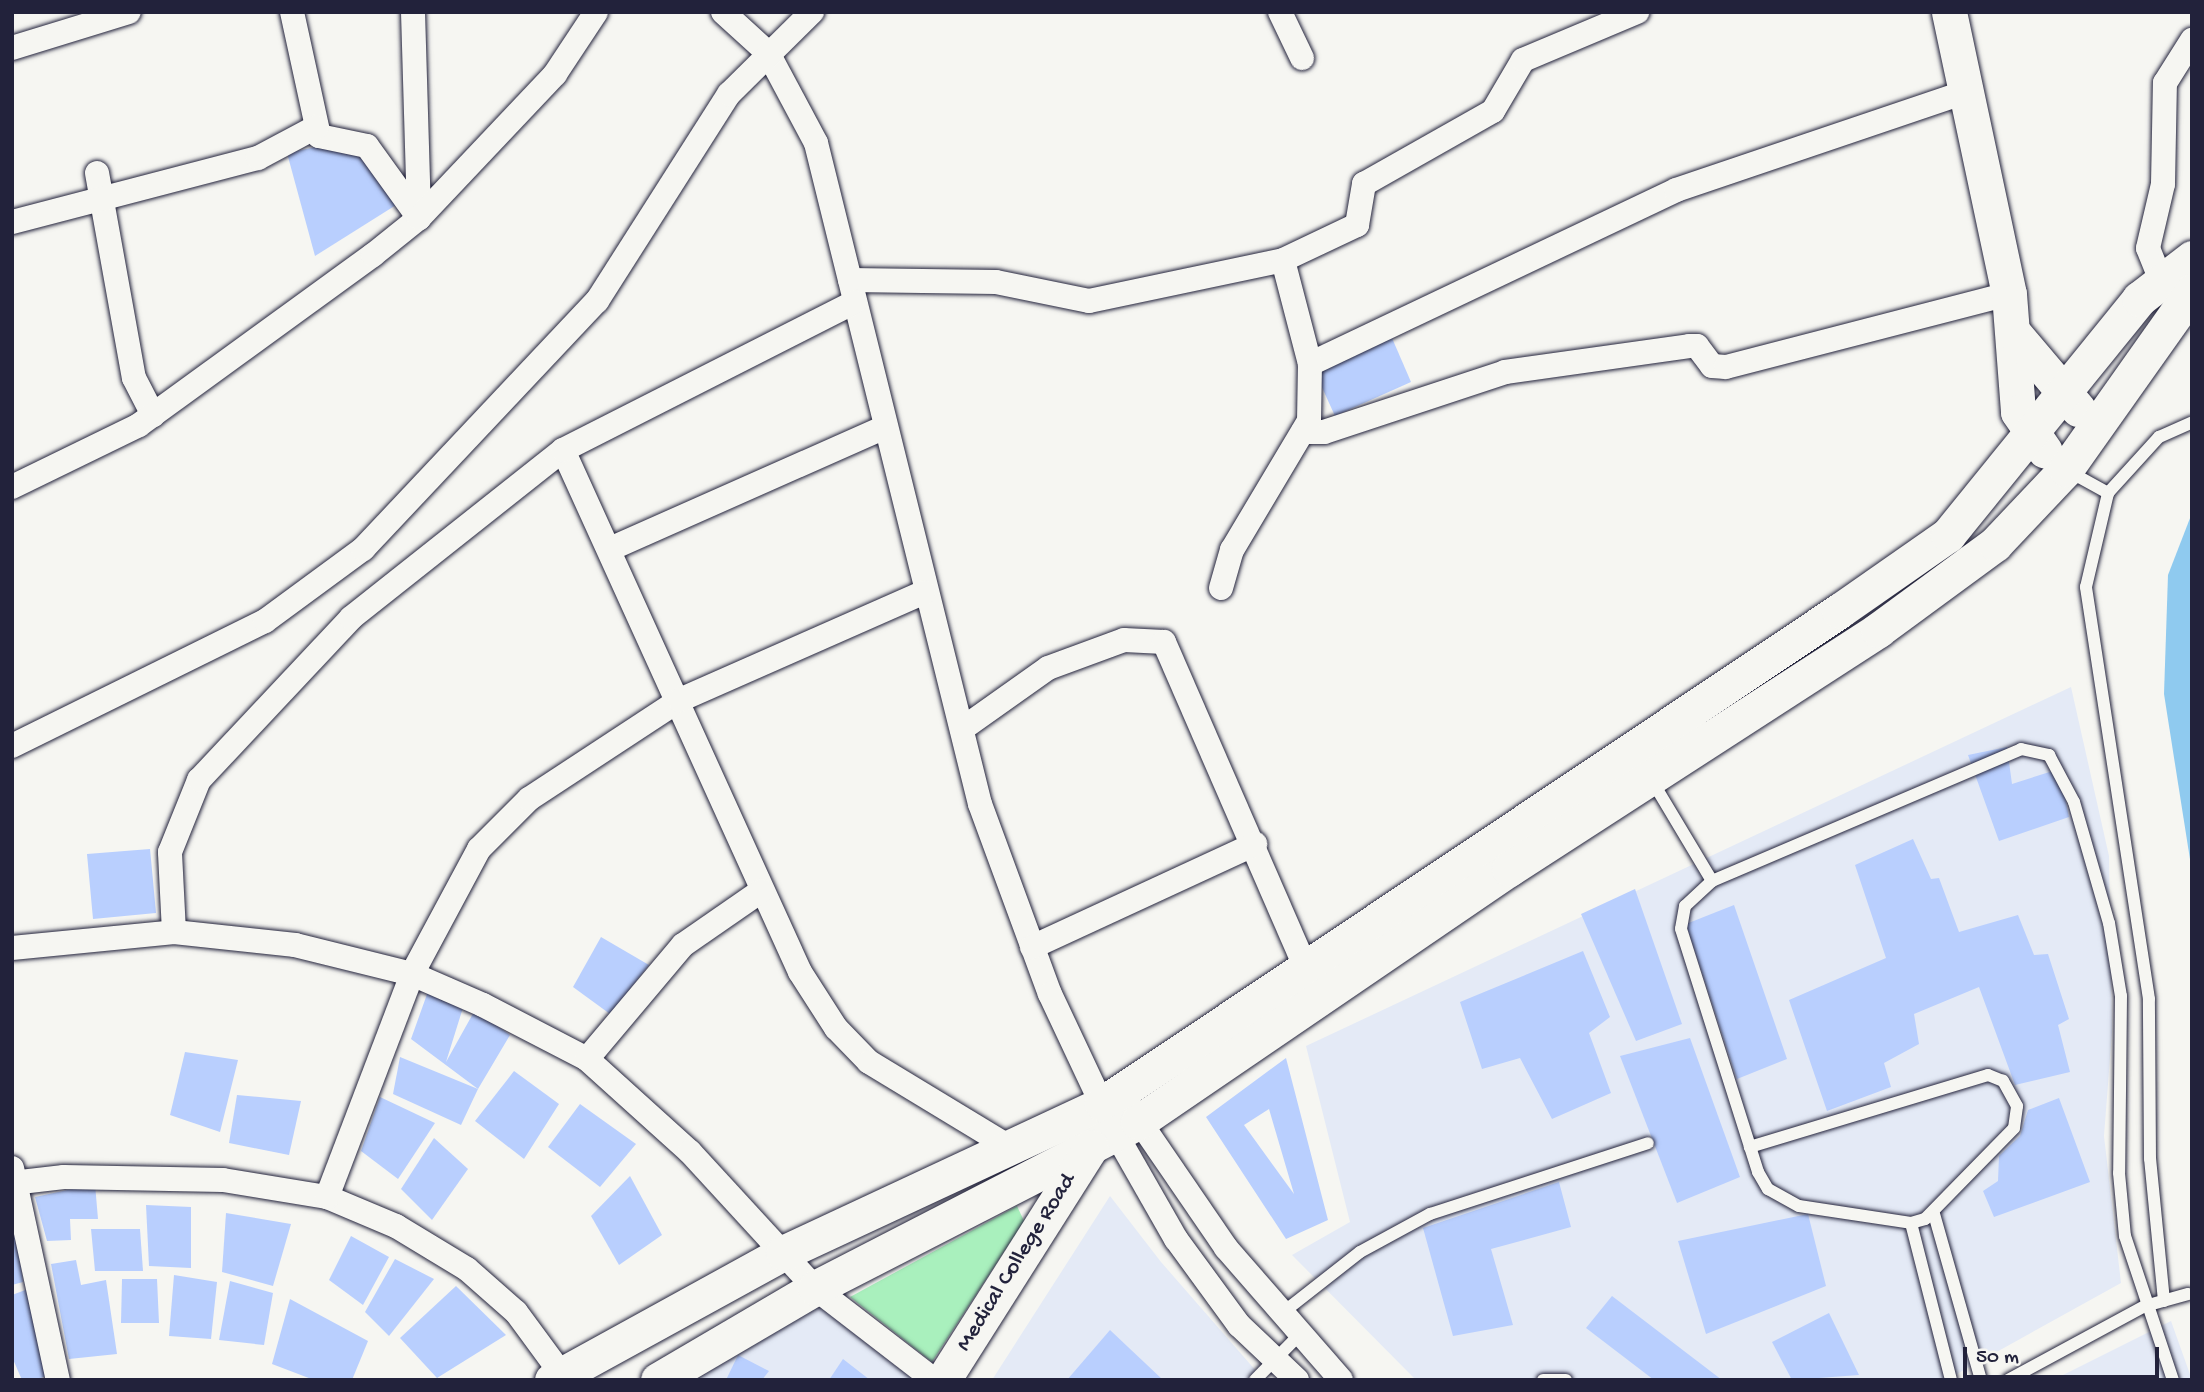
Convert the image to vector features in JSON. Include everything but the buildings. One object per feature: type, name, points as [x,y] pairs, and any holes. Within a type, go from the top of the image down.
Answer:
[{"type":"main road","points":[[1949,12],[1963,93],[2009,294],[2018,412],[2031,438],[2066,469]]},
{"type":"main road","points":[[659,1380],[815,1288],[1114,1120],[1878,630],[1985,551],[2066,469],[2097,431],[2192,258]]},
{"type":"main road","points":[[560,1378],[783,1253],[1011,1148],[1114,1120],[1305,967],[1948,535],[2031,438],[2064,394],[2176,284]]},
{"type":"main road","points":[[2013,332],[2097,431]]},
{"type":"main road","name":"Medical College Road","points":[[943,1380],[1114,1120]]},
{"type":"street","points":[[12,48],[129,12]]},
{"type":"street","points":[[292,12],[316,127],[325,141],[367,146],[419,218]]},
{"type":"street","points":[[413,12],[419,218]]},
{"type":"street","points":[[12,487],[153,415],[307,307],[419,218],[555,74],[596,12]]},
{"type":"street","points":[[723,12],[768,53],[816,143],[923,593],[962,729],[980,804],[1032,947],[1114,1120],[1199,1273],[1297,1380]]},
{"type":"street","points":[[12,746],[265,621],[363,549],[597,301],[708,122],[768,53],[812,12]]},
{"type":"street","points":[[1280,12],[1302,58]]},
{"type":"street","points":[[174,932],[170,852],[199,780],[351,618],[563,450],[852,291],[996,282],[1089,301],[1283,260],[1353,229],[1368,180],[1493,111],[1517,65],[1582,21],[1637,12]]},
{"type":"street","points":[[2176,284],[2148,248],[2163,184],[2165,83],[2192,40]]},
{"type":"street","points":[[1310,364],[1676,190],[1963,93]]},
{"type":"street","points":[[12,222],[103,204],[258,159],[316,127]]},
{"type":"street","points":[[97,173],[134,378],[153,415]]},
{"type":"street","points":[[1221,588],[1232,550],[1303,432],[1312,403],[1310,364],[1283,260]]},
{"type":"street","points":[[1303,432],[1324,432],[1505,372],[1689,346],[1697,346],[1712,366],[1726,367],[2009,294]]},
{"type":"street","points":[[610,550],[885,427]]},
{"type":"street","points":[[563,450],[681,700],[761,891],[836,1028],[901,1086],[1011,1148]]},
{"type":"street","points":[[327,1197],[412,974],[479,849],[529,799],[681,700],[923,593]]},
{"type":"street","points":[[962,729],[1048,668],[1124,640],[1155,638],[1174,653],[1305,967]]},
{"type":"street","points":[[1032,947],[1255,844]]},
{"type":"street","points":[[587,1059],[684,945],[761,891]]},
{"type":"street","points":[[12,948],[174,932],[295,945],[412,974],[587,1059],[690,1152],[815,1288],[934,1380]]},
{"type":"street","points":[[1114,1120],[1341,1380]]},
{"type":"street","points":[[58,1380],[13,1178],[223,1180],[327,1197],[396,1226],[467,1269],[516,1312],[560,1378]]},
{"type":"lane","points":[[2164,1301],[2150,1159],[2150,999],[2086,587],[2108,493],[2159,437],[2192,422]]},
{"type":"lane","points":[[2066,469],[2108,493]]},
{"type":"lane","points":[[1750,1147],[1972,1077],[2003,1081],[2017,1105],[2014,1128],[1934,1214],[1911,1223],[1780,1198],[1758,1172],[1750,1147],[1681,929],[1685,906],[1712,881],[2021,749],[2049,755],[2074,802],[2109,923],[2124,1060],[2119,1173],[2126,1236],[2145,1306],[2174,1380]]},
{"type":"lane","points":[[1650,778],[1712,881]]},
{"type":"lane","points":[[1281,1314],[1360,1252],[1430,1214],[1648,1143]]},
{"type":"lane","points":[[1934,1214],[1981,1380]]},
{"type":"lane","points":[[1911,1223],[1951,1380]]},
{"type":"lane","points":[[2008,1380],[2145,1306],[2188,1294]]},
{"type":"lane","points":[[1255,1380],[1300,1335]]},
{"type":"lane","points":[[1543,1380],[1566,1380]]},
{"type":"shaded area","points":[[2071,687],[2109,856],[2112,1032],[2104,1136],[2121,1283],[1946,1380],[1416,1380],[1292,1255],[1350,1222],[1306,1046]]},
{"type":"shaded area","points":[[1110,1196],[1161,1262],[1264,1380],[992,1380]]},
{"type":"shaded area","points":[[815,1288],[934,1380],[656,1380]]},
{"type":"shaded area","points":[[2171,1321],[2192,1380],[2053,1380]]},
{"type":"green space","points":[[1017,1206],[1024,1221],[932,1362],[850,1297]]},
{"type":"water","points":[[2192,513],[2192,872],[2164,694],[2168,575]]}]
